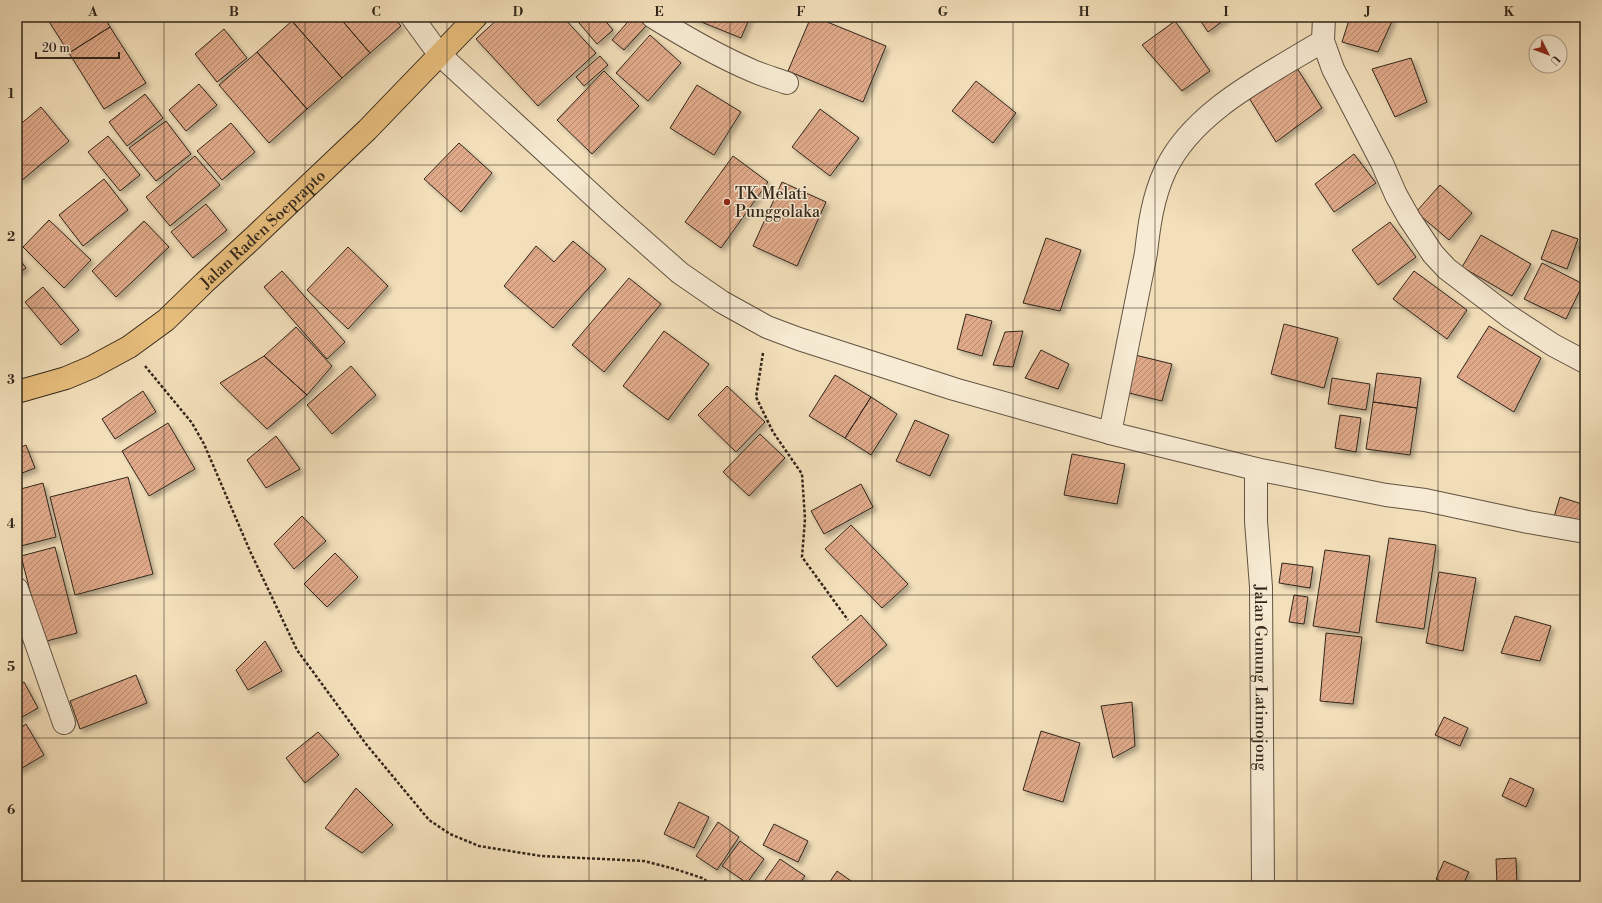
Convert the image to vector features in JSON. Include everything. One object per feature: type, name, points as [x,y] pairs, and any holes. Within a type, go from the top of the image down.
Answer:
[{"type":"highway","name":"Jalan Raden Soeprapto","points":[[17,392],[66,378],[92,367],[129,347],[166,320],[367,130],[476,17]]},
{"type":"street","points":[[412,17],[439,54],[612,213],[680,273],[722,302],[767,327],[799,339],[954,389],[1110,433],[1256,470],[1386,495],[1425,500],[1528,522],[1585,532]]},
{"type":"street","points":[[653,17],[688,38],[736,63],[787,83]]},
{"type":"street","points":[[1324,17],[1323,41],[1333,70],[1382,164],[1396,195],[1409,218],[1433,254],[1447,269],[1510,316],[1553,345],[1585,362]]},
{"type":"street","points":[[1110,433],[1146,253],[1154,201],[1165,170],[1180,145],[1197,126],[1231,98],[1323,41]]},
{"type":"street","name":"Jalan Gunung Latimojong","points":[[1256,470],[1256,521],[1261,587],[1263,886]]},
{"type":"street","points":[[17,589],[64,723]]},
{"type":"path","points":[[767,327],[756,397],[773,432],[802,474],[805,519],[802,557],[848,620]]},
{"type":"path","points":[[129,347],[192,423],[204,444],[250,551],[298,650],[366,744],[429,820],[450,834],[479,846],[541,856],[644,861],[702,878],[714,886]]},
{"type":"building","points":[[54,17],[104,17],[110,27],[69,53],[48,20]]},
{"type":"building","points":[[297,17],[339,17],[370,53],[342,78],[292,21]]},
{"type":"building","points":[[339,17],[393,17],[401,26],[370,53]]},
{"type":"building","points":[[500,17],[563,17],[596,53],[538,106],[476,39]]},
{"type":"building","points":[[574,17],[602,17],[613,30],[597,44]]},
{"type":"building","points":[[632,17],[636,17],[646,26],[624,50],[612,40]]},
{"type":"building","points":[[689,17],[750,17],[741,38]]},
{"type":"building","points":[[811,17],[815,17],[886,46],[863,102],[788,71]]},
{"type":"building","points":[[1198,17],[1228,17],[1208,32]]},
{"type":"building","points":[[1350,17],[1385,17],[1393,19],[1378,52],[1342,42]]},
{"type":"building","points":[[292,21],[342,78],[307,109],[257,52]]},
{"type":"building","points":[[1175,21],[1210,71],[1182,91],[1142,45]]},
{"type":"building","points":[[110,27],[146,83],[104,109],[69,53]]},
{"type":"building","points":[[224,29],[247,58],[217,82],[195,54]]},
{"type":"building","points":[[650,35],[681,63],[648,101],[616,73]]},
{"type":"building","points":[[257,52],[307,109],[269,143],[219,85]]},
{"type":"building","points":[[600,56],[608,65],[584,86],[576,77]]},
{"type":"building","points":[[1411,58],[1427,102],[1395,117],[1372,69]]},
{"type":"building","points":[[1297,68],[1322,108],[1276,142],[1246,93]]},
{"type":"building","points":[[604,71],[639,106],[592,154],[557,120]]},
{"type":"building","points":[[976,81],[1016,113],[993,143],[952,111]]},
{"type":"building","points":[[199,84],[217,105],[186,131],[169,110]]},
{"type":"building","points":[[697,85],[741,112],[714,155],[670,128]]},
{"type":"building","points":[[145,94],[163,118],[127,146],[109,122]]},
{"type":"building","points":[[41,107],[69,141],[21,181],[17,176],[17,127]]},
{"type":"building","points":[[820,109],[859,138],[830,176],[792,147]]},
{"type":"building","points":[[166,121],[191,154],[156,181],[129,148]]},
{"type":"building","points":[[231,123],[255,152],[222,180],[197,151]]},
{"type":"building","points":[[108,136],[140,175],[120,191],[88,152]]},
{"type":"building","points":[[459,143],[492,173],[461,212],[424,179]]},
{"type":"building","points":[[1354,154],[1376,183],[1334,212],[1315,184]]},
{"type":"building","points":[[195,156],[220,185],[170,226],[146,197]]},
{"type":"building","name":"TK Melati Punggolaka","points":[[733,156],[768,182],[721,248],[685,222]]},
{"type":"building","points":[[104,179],[128,210],[83,246],[59,215]]},
{"type":"building","points":[[782,182],[826,202],[797,266],[753,246]]},
{"type":"building","points":[[1440,185],[1472,213],[1449,240],[1416,212]]},
{"type":"building","points":[[206,204],[227,230],[193,258],[171,232]]},
{"type":"building","points":[[49,220],[91,260],[64,288],[23,247]]},
{"type":"building","points":[[144,221],[169,247],[116,297],[92,271]]},
{"type":"building","points":[[1390,222],[1416,257],[1378,285],[1352,250]]},
{"type":"building","points":[[1552,230],[1578,239],[1567,269],[1541,259]]},
{"type":"building","points":[[1481,235],[1531,264],[1512,296],[1462,267]]},
{"type":"building","points":[[1046,238],[1081,250],[1060,311],[1023,303]]},
{"type":"building","points":[[573,241],[606,269],[553,328],[504,286],[536,246],[554,262]]},
{"type":"building","points":[[1585,246],[1585,279],[1579,247]]},
{"type":"building","points":[[348,247],[388,286],[348,329],[307,290]]},
{"type":"building","points":[[17,256],[26,268],[17,274]]},
{"type":"building","points":[[1542,263],[1583,284],[1566,319],[1524,299]]},
{"type":"building","points":[[282,271],[345,342],[327,359],[264,287]]},
{"type":"building","points":[[1414,271],[1467,310],[1447,339],[1393,299]]},
{"type":"building","points":[[629,278],[661,304],[604,372],[572,345]]},
{"type":"building","points":[[43,287],[79,330],[61,345],[25,302]]},
{"type":"building","points":[[966,314],[992,321],[982,356],[957,349]]},
{"type":"building","points":[[1284,324],[1338,338],[1324,388],[1271,374]]},
{"type":"building","points":[[1489,326],[1541,358],[1514,412],[1457,377]]},
{"type":"building","points":[[296,327],[332,366],[307,395],[264,356]]},
{"type":"building","points":[[664,331],[709,364],[668,420],[623,386]]},
{"type":"building","points":[[1023,331],[1013,367],[993,365],[1005,332]]},
{"type":"building","points":[[1041,350],[1069,364],[1058,389],[1025,378]]},
{"type":"building","points":[[1135,355],[1172,364],[1162,401],[1125,392]]},
{"type":"building","points":[[264,356],[307,395],[267,429],[220,383]]},
{"type":"building","points":[[351,366],[376,395],[332,434],[307,405]]},
{"type":"building","points":[[1377,373],[1421,378],[1417,408],[1373,402]]},
{"type":"building","points":[[835,375],[871,397],[845,438],[809,416]]},
{"type":"building","points":[[1332,378],[1370,384],[1366,410],[1328,404]]},
{"type":"building","points":[[727,386],[765,422],[736,452],[698,415]]},
{"type":"building","points":[[143,391],[156,412],[115,439],[102,419]]},
{"type":"building","points":[[871,397],[897,414],[871,455],[845,438]]},
{"type":"building","points":[[1373,402],[1417,408],[1410,455],[1366,449]]},
{"type":"building","points":[[1340,415],[1361,418],[1356,452],[1335,448]]},
{"type":"building","points":[[915,420],[949,435],[930,476],[896,461]]},
{"type":"building","points":[[168,423],[195,469],[149,496],[122,451]]},
{"type":"building","points":[[760,434],[785,458],[749,496],[723,472]]},
{"type":"building","points":[[276,436],[300,469],[266,488],[247,460]]},
{"type":"building","points":[[26,445],[35,468],[17,475],[17,449]]},
{"type":"building","points":[[1072,454],[1125,464],[1117,504],[1064,495]]},
{"type":"building","points":[[128,477],[153,574],[75,595],[50,497]]},
{"type":"building","points":[[43,483],[56,537],[17,547],[17,490]]},
{"type":"building","points":[[861,484],[873,507],[824,534],[811,511]]},
{"type":"building","points":[[1560,497],[1585,505],[1585,523],[1553,520]]},
{"type":"building","points":[[302,516],[326,541],[294,569],[274,544]]},
{"type":"building","points":[[851,525],[908,584],[882,608],[825,549]]},
{"type":"building","points":[[1389,538],[1436,545],[1424,629],[1376,622]]},
{"type":"building","points":[[55,547],[77,633],[43,642],[21,556]]},
{"type":"building","points":[[1325,550],[1370,556],[1359,633],[1313,626]]},
{"type":"building","points":[[335,553],[358,577],[327,607],[304,584]]},
{"type":"building","points":[[1282,563],[1313,567],[1310,588],[1279,583]]},
{"type":"building","points":[[1439,572],[1476,578],[1463,651],[1426,643]]},
{"type":"building","points":[[1294,595],[1308,597],[1304,624],[1289,622]]},
{"type":"building","points":[[861,615],[887,645],[837,687],[812,657]]},
{"type":"building","points":[[1515,616],[1551,626],[1540,661],[1501,653]]},
{"type":"building","points":[[1326,633],[1362,637],[1353,704],[1320,701]]},
{"type":"building","points":[[265,641],[282,671],[248,690],[236,670]]},
{"type":"building","points":[[136,675],[147,703],[80,729],[70,701]]},
{"type":"building","points":[[24,682],[38,708],[17,720],[17,686]]},
{"type":"building","points":[[1132,702],[1135,746],[1113,758],[1101,706]]},
{"type":"building","points":[[1444,717],[1468,728],[1460,746],[1435,735]]},
{"type":"building","points":[[26,724],[44,755],[17,771],[17,730]]},
{"type":"building","points":[[1041,731],[1080,743],[1063,802],[1023,790]]},
{"type":"building","points":[[318,732],[339,755],[305,783],[286,758]]},
{"type":"building","points":[[1510,778],[1534,789],[1526,807],[1502,796]]},
{"type":"building","points":[[356,788],[393,825],[362,853],[325,828]]},
{"type":"building","points":[[679,802],[709,817],[694,848],[664,834]]},
{"type":"building","points":[[718,822],[739,837],[717,870],[696,856]]},
{"type":"building","points":[[774,824],[808,841],[798,862],[763,845]]},
{"type":"building","points":[[740,841],[764,859],[747,883],[722,866]]},
{"type":"building","points":[[1516,858],[1517,885],[1497,885],[1496,859]]},
{"type":"building","points":[[780,859],[805,876],[798,886],[767,886],[763,883]]},
{"type":"building","points":[[1444,861],[1469,872],[1462,886],[1451,886],[1436,879]]},
{"type":"building","points":[[837,871],[858,886],[827,886]]},
{"type":"place","name":"TK Melati Punggolaka","points":[[727,202]]}]
